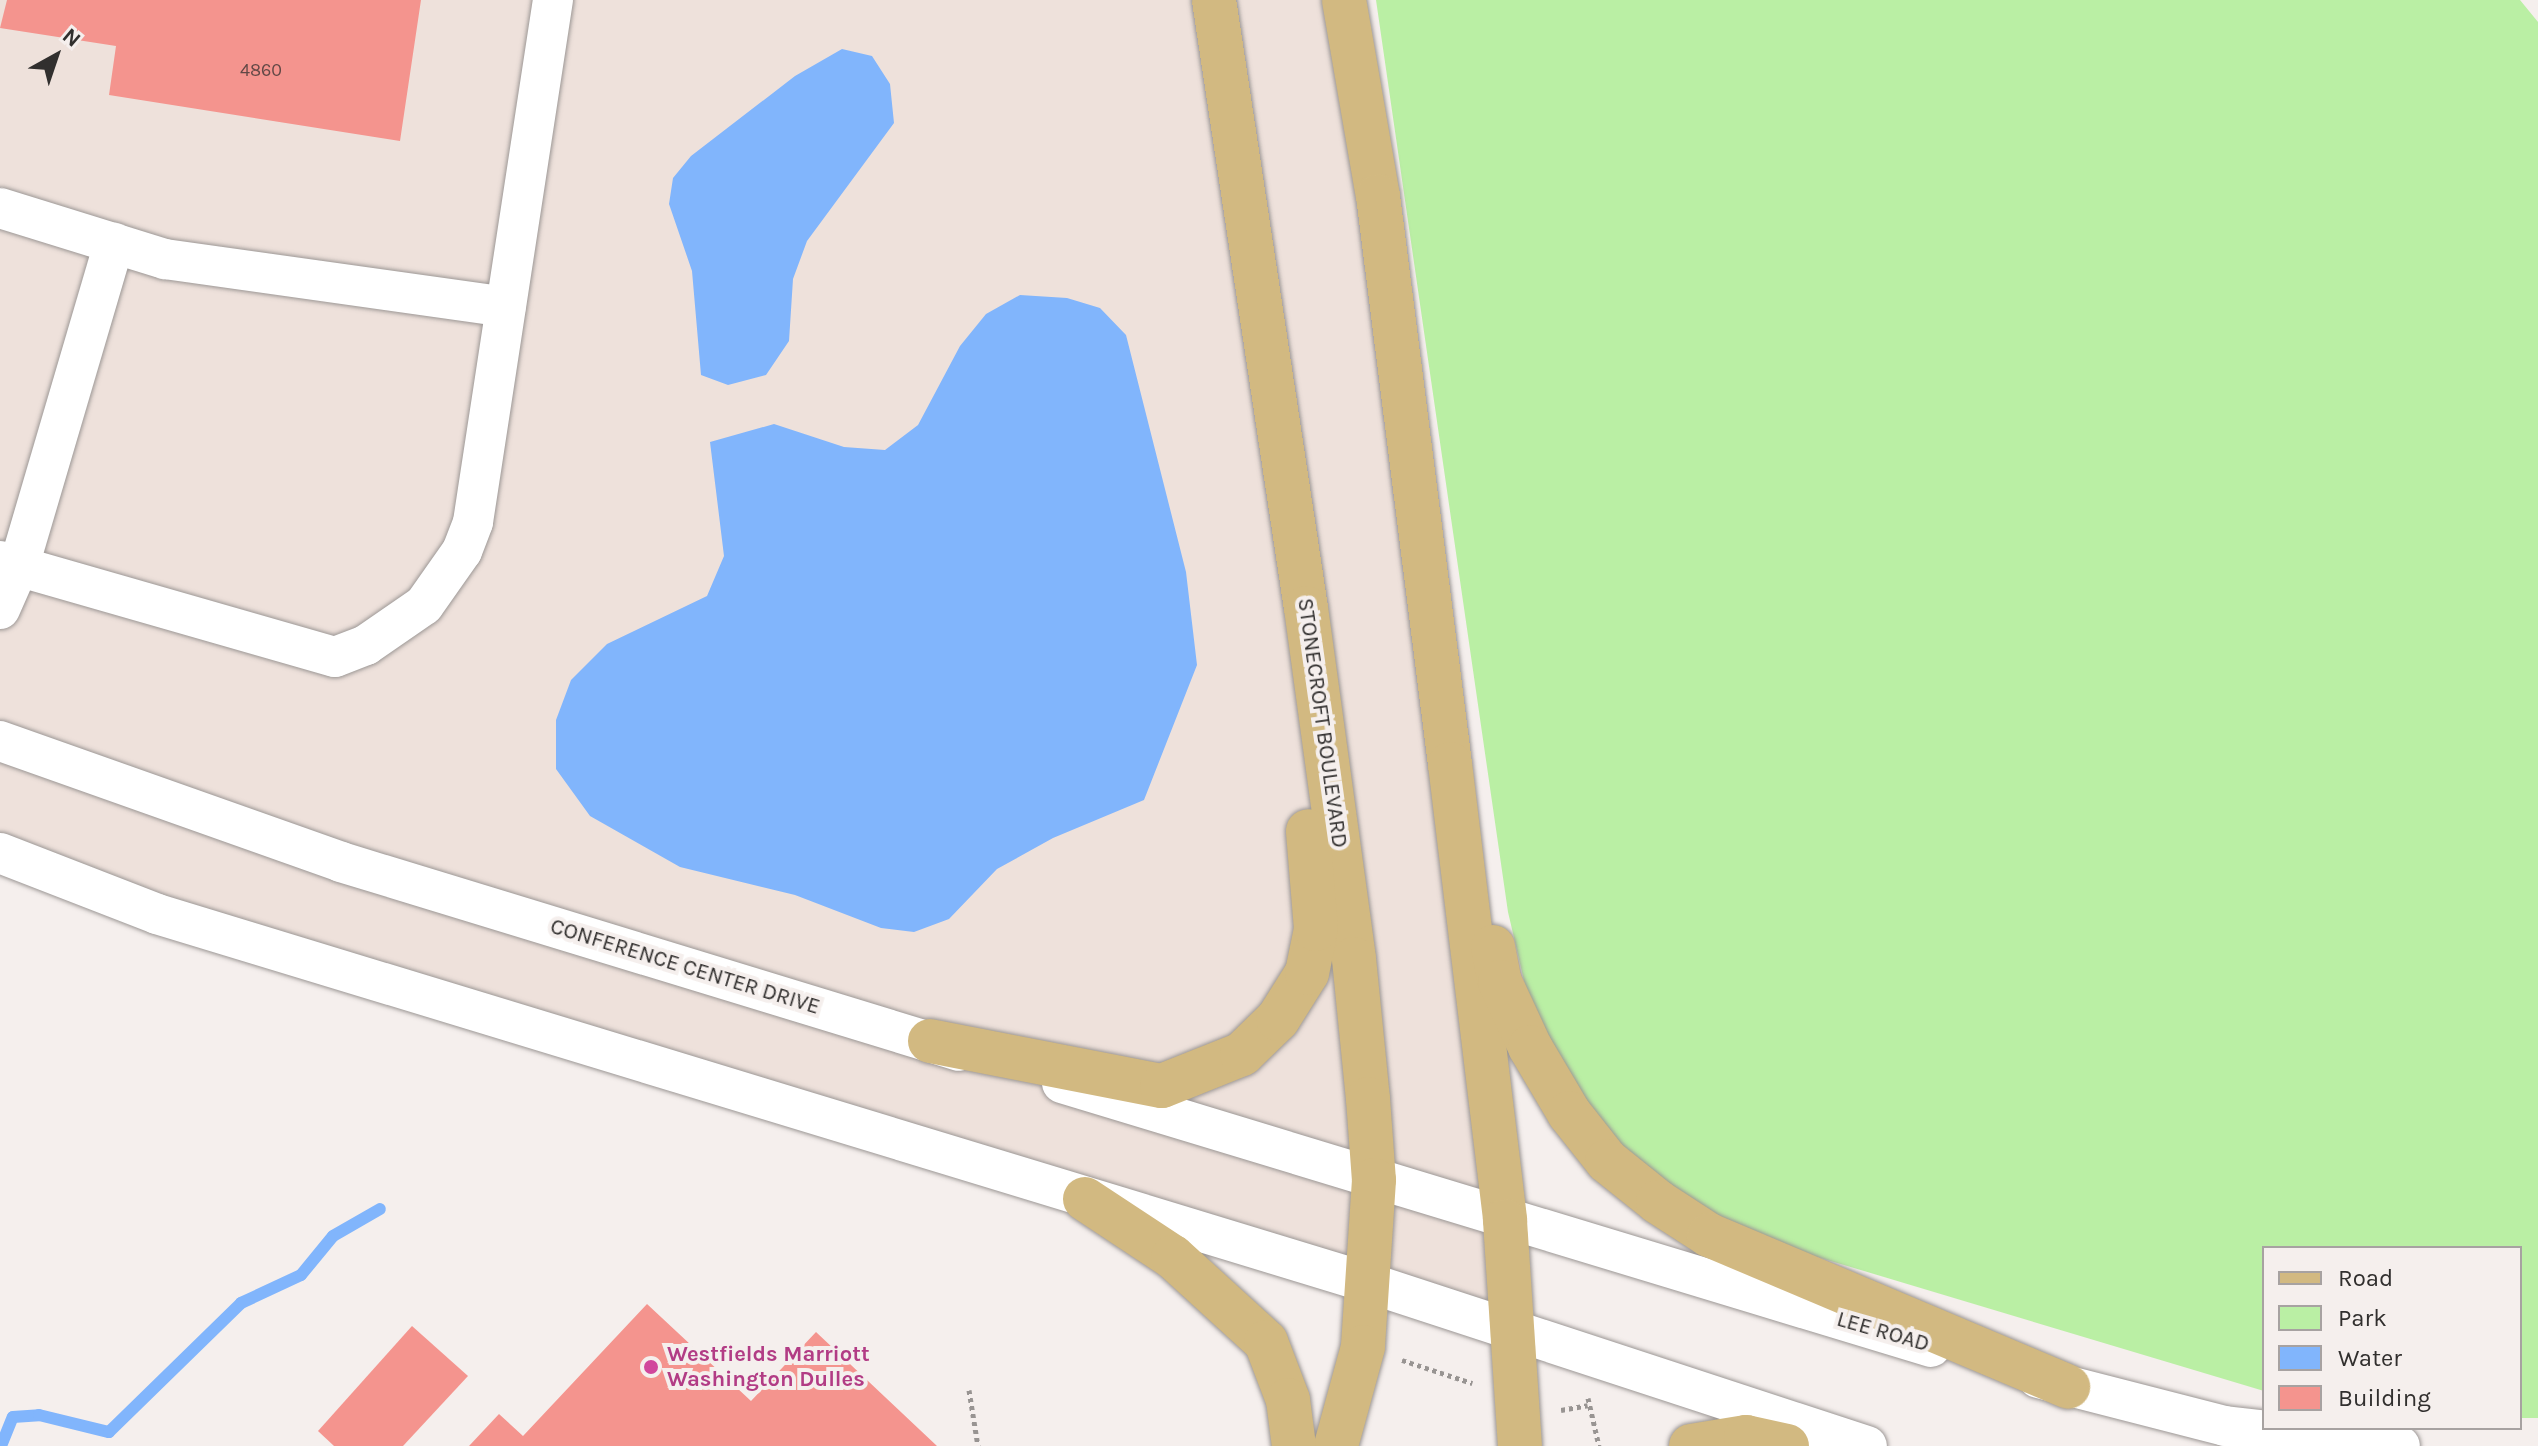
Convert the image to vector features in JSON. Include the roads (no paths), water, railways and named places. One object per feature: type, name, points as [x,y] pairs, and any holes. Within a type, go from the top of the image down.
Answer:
[{"type":"main road","name":"STONECROFT BOULEVARD","points":[[1214,0],[1350,928],[1374,1180],[1363,1347],[1336,1446]]},
{"type":"main road","points":[[1344,0],[1378,196],[1505,1221],[1516,1330],[1520,1446]]},
{"type":"main road","points":[[930,1041],[1162,1086],[1242,1054],[1278,1019],[1307,973],[1316,929],[1312,855],[1248,411],[1248,233]]},
{"type":"main road","points":[[1433,633],[1500,982],[1530,1047],[1607,1161],[1709,1235],[2068,1387]]},
{"type":"main road","points":[[1085,1199],[1173,1257],[1266,1342],[1288,1400],[1294,1446]]},
{"type":"main road","points":[[1691,1446],[1746,1437],[1787,1446]]},
{"type":"street","points":[[9,563],[335,657],[366,645],[424,605],[462,551],[473,522],[553,0]]},
{"type":"street","points":[[0,208],[165,259],[506,307]]},
{"type":"street","points":[[0,609],[9,563],[114,243]]},
{"type":"street","name":"CONFERENCE CENTER DRIVE","points":[[0,741],[341,862],[1374,1180]]},
{"type":"street","points":[[0,853],[172,918],[1085,1199],[1366,1282],[1867,1446]]},
{"type":"street","name":"LEE ROAD","points":[[1374,1180],[2068,1387],[2225,1426],[2400,1446]]},
{"type":"water","points":[[842,49],[872,56],[890,84],[894,123],[807,241],[793,279],[789,341],[766,375],[728,385],[701,375],[692,271],[669,204],[673,178],[691,156],[795,76]]},
{"type":"water","points":[[1020,295],[1067,298],[1100,308],[1126,335],[1186,572],[1197,665],[1144,800],[1053,838],[997,869],[949,919],[914,932],[881,928],[795,895],[680,867],[590,816],[556,769],[556,720],[571,680],[607,644],[707,596],[724,556],[710,442],[774,424],[844,447],[885,450],[918,425],[960,346],[986,314]]},
{"type":"waterway","points":[[1,1446],[13,1417],[39,1415],[109,1432],[241,1303],[301,1275],[333,1236],[380,1209]]},
{"type":"place","name":"Westfields Marriott Washington Dulles","points":[[651,1367]]}]
